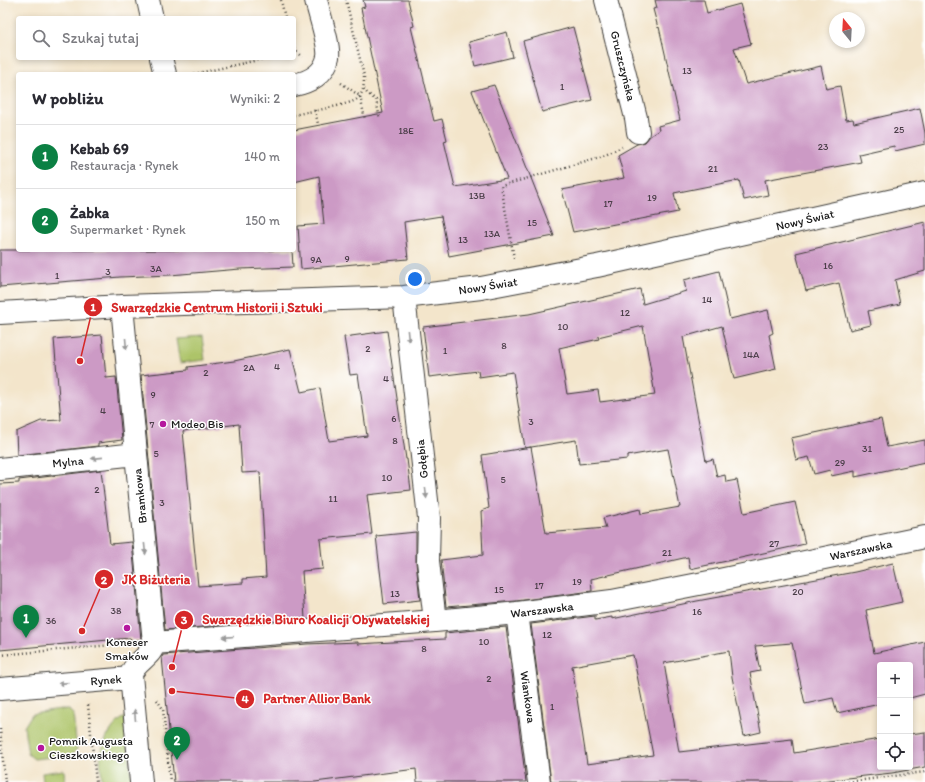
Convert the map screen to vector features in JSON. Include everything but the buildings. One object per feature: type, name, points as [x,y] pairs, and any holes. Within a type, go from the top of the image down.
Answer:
[{"type":"street","points":[[148,0],[152,16]]},
{"type":"street","points":[[296,84],[311,80],[325,65],[328,57],[316,0]]},
{"type":"street","name":"Gruszczyńska","points":[[606,0],[636,118],[638,132]]},
{"type":"street","points":[[162,60],[164,72]]},
{"type":"street","name":"Nowy Świat","points":[[0,313],[122,306],[404,297],[481,288],[597,266],[925,193]]},
{"type":"street","name":"Gołębia","points":[[404,297],[429,518],[428,561],[435,621]]},
{"type":"street","name":"Bramkowa","points":[[122,306],[154,643]]},
{"type":"street","name":"Mylna","points":[[0,469],[136,454]]},
{"type":"street","name":"Warszawska","points":[[154,643],[435,621],[517,613],[619,600],[925,537]]},
{"type":"street","name":"Wiankowa","points":[[517,613],[539,782]]},
{"type":"street","points":[[131,678],[134,668],[153,649],[154,643]]},
{"type":"street","name":"Rynek","points":[[0,689],[131,678],[141,782]]},
{"type":"path","points":[[282,0],[285,16]]},
{"type":"path","points":[[203,72],[259,60]]},
{"type":"path","points":[[363,88],[367,94],[376,100],[380,119]]},
{"type":"path","points":[[315,110],[318,124]]},
{"type":"path","points":[[520,281],[513,253],[501,186],[603,156],[625,146],[633,140],[638,132]]},
{"type":"path","points":[[0,655],[125,644]]},
{"type":"path","points":[[156,697],[163,709],[170,782]]},
{"type":"path","points":[[88,702],[96,782]]},
{"type":"path","points":[[0,729],[1,758],[5,782]]},
{"type":"path","points":[[848,782],[925,772]]},
{"type":"green space","points":[[202,337],[205,360],[180,363],[176,339]]},
{"type":"green space","points":[[68,709],[73,714],[77,749],[72,755],[34,759],[28,754],[24,727],[32,714]]},
{"type":"green space","points":[[125,717],[132,782],[102,782],[100,760],[102,748],[113,728]]},
{"type":"green space","points":[[64,770],[65,782],[43,782],[42,773]]},
{"type":"place","name":"Swarzędzkie Centrum Historii i Sztuki","points":[[80,361]]},
{"type":"place","name":"Modeo Bis","points":[[163,424]]},
{"type":"place","name":"Koneser Smaków","points":[[127,628]]},
{"type":"place","name":"JK Biżuteria","points":[[82,631]]},
{"type":"place","name":"Kebab 69","points":[[26,638]]},
{"type":"place","name":"Swarzędzkie Biuro Koalicji Obywatelskiej","points":[[172,667]]},
{"type":"place","name":"Partner Allior Bank","points":[[172,691]]},
{"type":"place","name":"Pomnik Augusta Cieszkowskiego","points":[[41,748]]},
{"type":"place","name":"Żabka","points":[[177,760]]}]
